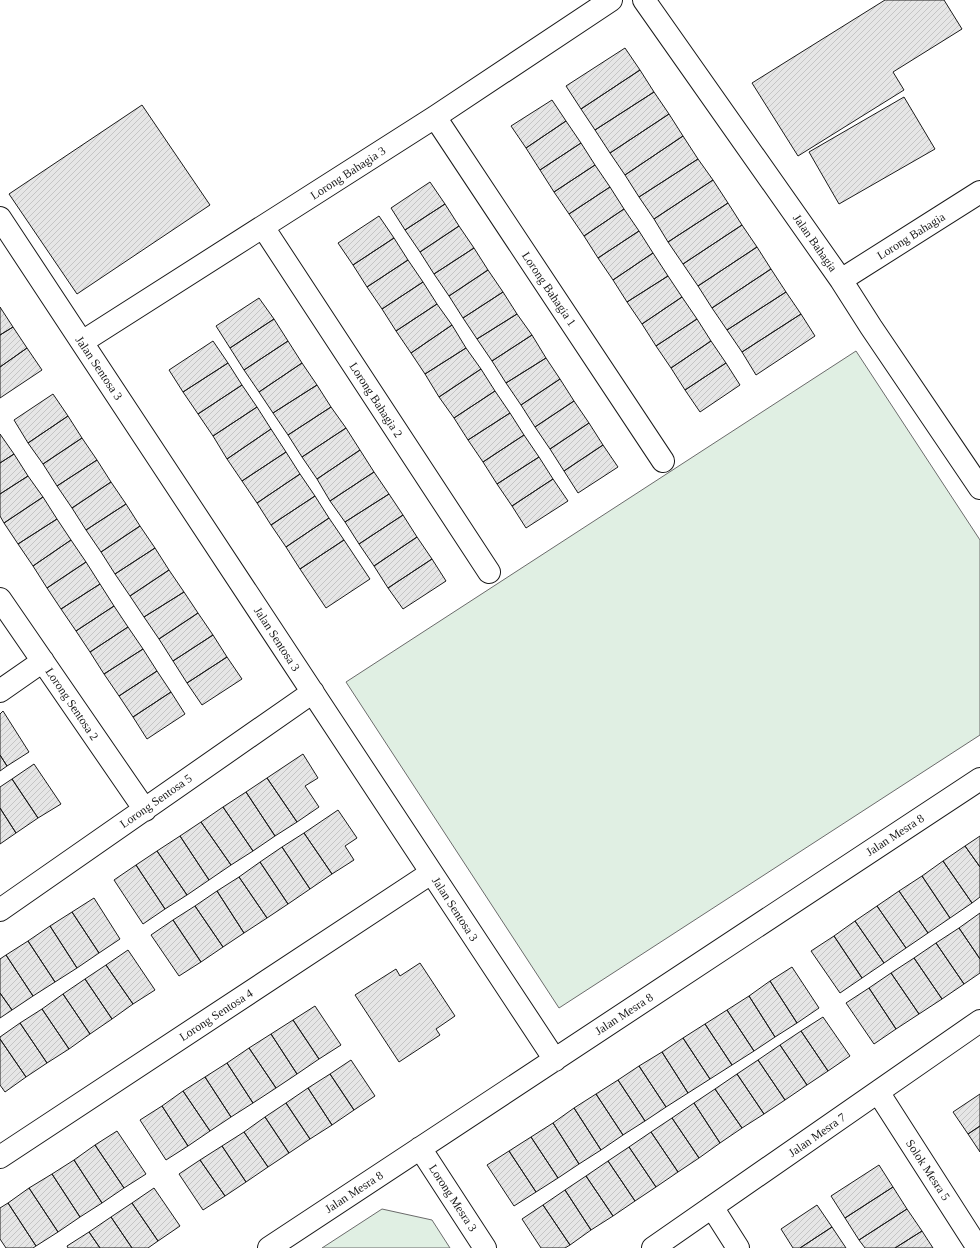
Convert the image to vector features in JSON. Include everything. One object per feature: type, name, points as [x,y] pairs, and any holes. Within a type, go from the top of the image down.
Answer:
[{"type":"street","name":"Lorong Bahagia 3","points":[[82,342],[436,117],[611,0]]},
{"type":"street","name":"Jalan Bahagia","points":[[644,0],[841,280],[980,488]]},
{"type":"street","name":"Lorong Bahagia 1","points":[[436,117],[663,461]]},
{"type":"street","name":"Lorong Bahagia","points":[[841,280],[980,192]]},
{"type":"street","name":"Jalan Sentosa 3","points":[[0,218],[555,1060]]},
{"type":"street","name":"Lorong Bahagia 2","points":[[263,227],[489,572]]},
{"type":"street","name":"Lorong Sentosa 2","points":[[0,599],[144,810]]},
{"type":"street","points":[[0,691],[43,661]]},
{"type":"street","name":"Lorong Sentosa 5","points":[[0,910],[313,692]]},
{"type":"street","name":"Jalan Mesra 8","points":[[269,1248],[980,780]]},
{"type":"street","name":"Lorong Sentosa 4","points":[[0,1157],[431,873]]},
{"type":"street","name":"Jalan Mesra 7","points":[[653,1248],[980,1022]]},
{"type":"street","name":"Solok Mesra 5","points":[[878,1092],[978,1248]]},
{"type":"street","name":"Lorong Mesra 3","points":[[420,1148],[485,1248]]},
{"type":"street","points":[[712,1207],[738,1248]]},
{"type":"green space","points":[[856,351],[980,540],[980,735],[559,1008],[346,682]]},
{"type":"green space","points":[[382,1209],[432,1220],[450,1248],[322,1248]]},
{"type":"building","points":[[885,0],[944,0],[962,29],[893,72],[904,90],[798,156],[752,83]]},
{"type":"building","points":[[625,48],[640,70],[581,109],[566,86]]},
{"type":"building","points":[[640,70],[654,92],[595,130],[581,109]]},
{"type":"building","points":[[654,92],[669,114],[610,153],[595,130]]},
{"type":"building","points":[[904,97],[935,149],[839,204],[809,152]]},
{"type":"building","points":[[552,100],[566,121],[526,148],[511,126]]},
{"type":"building","points":[[142,105],[210,205],[77,294],[9,194]]},
{"type":"building","points":[[669,114],[683,136],[625,175],[610,153]]},
{"type":"building","points":[[566,121],[581,143],[540,170],[526,148]]},
{"type":"building","points":[[683,136],[698,159],[639,197],[625,175]]},
{"type":"building","points":[[581,143],[595,165],[554,192],[540,170]]},
{"type":"building","points":[[698,159],[713,180],[654,219],[639,197]]},
{"type":"building","points":[[595,165],[610,187],[569,214],[554,192]]},
{"type":"building","points":[[713,180],[728,203],[668,242],[654,219]]},
{"type":"building","points":[[430,182],[445,204],[405,230],[391,208]]},
{"type":"building","points":[[610,187],[624,209],[584,236],[569,214]]},
{"type":"building","points":[[728,203],[742,225],[683,264],[668,242]]},
{"type":"building","points":[[445,204],[459,226],[420,252],[405,230]]},
{"type":"building","points":[[624,209],[639,231],[598,258],[584,236]]},
{"type":"building","points":[[379,216],[394,238],[353,265],[338,243]]},
{"type":"building","points":[[742,225],[757,247],[698,286],[683,264]]},
{"type":"building","points":[[459,226],[474,248],[434,274],[420,252]]},
{"type":"building","points":[[639,231],[653,253],[613,280],[598,258]]},
{"type":"building","points":[[394,238],[408,260],[367,287],[353,265]]},
{"type":"building","points":[[757,247],[771,269],[712,308],[698,286]]},
{"type":"building","points":[[474,248],[488,270],[449,296],[434,274]]},
{"type":"building","points":[[653,253],[668,276],[627,302],[613,280]]},
{"type":"building","points":[[408,260],[423,282],[382,309],[367,287]]},
{"type":"building","points":[[771,269],[786,292],[727,330],[712,308]]},
{"type":"building","points":[[488,270],[503,292],[463,318],[449,296]]},
{"type":"building","points":[[668,276],[682,297],[642,324],[627,302]]},
{"type":"building","points":[[423,282],[437,304],[396,331],[382,309]]},
{"type":"building","points":[[503,292],[517,314],[477,339],[463,318]]},
{"type":"building","points":[[786,292],[801,314],[742,352],[727,330]]},
{"type":"building","points":[[682,297],[697,319],[656,346],[642,324]]},
{"type":"building","points":[[259,298],[274,319],[230,348],[216,326]]},
{"type":"building","points":[[437,304],[452,325],[411,353],[396,331]]},
{"type":"building","points":[[0,307],[13,327],[0,335]]},
{"type":"building","points":[[517,314],[532,335],[492,361],[477,339]]},
{"type":"building","points":[[801,314],[815,336],[756,375],[742,352]]},
{"type":"building","points":[[274,319],[288,341],[244,370],[230,348]]},
{"type":"building","points":[[697,319],[711,341],[671,368],[656,346]]},
{"type":"building","points":[[452,325],[466,348],[425,374],[411,353]]},
{"type":"building","points":[[13,327],[27,348],[0,367],[0,335]]},
{"type":"building","points":[[532,335],[546,358],[506,383],[492,361]]},
{"type":"building","points":[[213,341],[228,363],[183,392],[169,370]]},
{"type":"building","points":[[288,341],[302,363],[259,392],[244,370]]},
{"type":"building","points":[[711,341],[726,363],[685,390],[671,368]]},
{"type":"building","points":[[27,348],[42,370],[0,398],[0,367]]},
{"type":"building","points":[[466,348],[481,369],[439,397],[425,374]]},
{"type":"building","points":[[546,358],[560,379],[521,405],[506,383]]},
{"type":"building","points":[[228,363],[242,385],[198,414],[183,392]]},
{"type":"building","points":[[302,363],[317,385],[273,413],[259,392]]},
{"type":"building","points":[[726,363],[740,385],[700,412],[685,390]]},
{"type":"building","points":[[481,369],[495,391],[454,418],[439,397]]},
{"type":"building","points":[[560,379],[574,401],[535,427],[521,405]]},
{"type":"building","points":[[242,385],[257,407],[213,436],[198,414]]},
{"type":"building","points":[[317,385],[331,407],[288,435],[273,413]]},
{"type":"building","points":[[495,391],[510,413],[468,440],[454,418]]},
{"type":"building","points":[[53,394],[68,416],[28,443],[14,420]]},
{"type":"building","points":[[574,401],[589,423],[550,449],[535,427]]},
{"type":"building","points":[[257,407],[271,429],[227,459],[213,436]]},
{"type":"building","points":[[331,407],[346,428],[302,457],[288,435]]},
{"type":"building","points":[[510,413],[524,435],[483,462],[468,440]]},
{"type":"building","points":[[68,416],[82,438],[43,464],[28,443]]},
{"type":"building","points":[[589,423],[603,445],[564,471],[550,449]]},
{"type":"building","points":[[346,428],[360,450],[317,479],[302,457]]},
{"type":"building","points":[[271,429],[286,452],[242,481],[227,459]]},
{"type":"building","points":[[0,434],[14,454],[0,463]]},
{"type":"building","points":[[524,435],[539,457],[497,484],[483,462]]},
{"type":"building","points":[[82,438],[97,460],[57,486],[43,464]]},
{"type":"building","points":[[603,445],[618,467],[578,493],[564,471]]},
{"type":"building","points":[[360,450],[374,472],[330,501],[317,479]]},
{"type":"building","points":[[286,452],[300,474],[257,503],[242,481]]},
{"type":"building","points":[[14,454],[28,476],[0,494],[0,463]]},
{"type":"building","points":[[539,457],[553,479],[512,506],[497,484]]},
{"type":"building","points":[[97,460],[111,482],[72,508],[57,486]]},
{"type":"building","points":[[374,472],[389,494],[345,522],[330,501]]},
{"type":"building","points":[[300,474],[315,496],[271,525],[257,503]]},
{"type":"building","points":[[28,476],[43,497],[4,523],[0,516],[0,494]]},
{"type":"building","points":[[553,479],[568,501],[526,528],[512,506]]},
{"type":"building","points":[[111,482],[126,504],[86,530],[72,508]]},
{"type":"building","points":[[389,494],[403,515],[359,544],[345,522]]},
{"type":"building","points":[[315,496],[329,518],[286,547],[271,525]]},
{"type":"building","points":[[43,497],[57,519],[18,544],[4,523]]},
{"type":"building","points":[[126,504],[140,526],[101,552],[86,530]]},
{"type":"building","points":[[403,515],[417,537],[374,566],[359,544]]},
{"type":"building","points":[[329,518],[344,540],[300,569],[286,547]]},
{"type":"building","points":[[57,519],[71,540],[33,566],[18,544]]},
{"type":"building","points":[[140,526],[155,548],[115,574],[101,552]]},
{"type":"building","points":[[417,537],[432,559],[388,588],[374,566]]},
{"type":"building","points":[[71,540],[86,562],[47,588],[33,566]]},
{"type":"building","points":[[344,540],[370,579],[326,608],[300,569]]},
{"type":"building","points":[[155,548],[169,570],[130,596],[115,574]]},
{"type":"building","points":[[432,559],[446,581],[403,609],[388,588]]},
{"type":"building","points":[[86,562],[100,584],[61,609],[47,588]]},
{"type":"building","points":[[169,570],[184,592],[144,617],[130,596]]},
{"type":"building","points":[[100,584],[114,606],[76,631],[61,609]]},
{"type":"building","points":[[184,592],[198,613],[159,639],[144,617]]},
{"type":"building","points":[[114,606],[128,627],[90,652],[76,631]]},
{"type":"building","points":[[198,613],[213,635],[173,661],[159,639]]},
{"type":"building","points":[[128,627],[143,649],[104,674],[90,652]]},
{"type":"building","points":[[213,635],[227,657],[187,683],[173,661]]},
{"type":"building","points":[[143,649],[157,671],[119,696],[104,674]]},
{"type":"building","points":[[227,657],[242,679],[202,705],[187,683]]},
{"type":"building","points":[[157,671],[171,692],[133,717],[119,696]]},
{"type":"building","points":[[171,692],[185,714],[147,739],[133,717]]},
{"type":"building","points":[[3,711],[29,752],[7,766],[0,755],[0,714]]},
{"type":"building","points":[[303,754],[318,778],[305,786],[319,807],[297,822],[267,778]]},
{"type":"building","points":[[0,755],[7,766],[0,771]]},
{"type":"building","points":[[34,764],[61,804],[38,818],[12,779]]},
{"type":"building","points":[[267,778],[297,822],[275,836],[246,792]]},
{"type":"building","points":[[12,779],[38,818],[16,833],[0,808],[0,787]]},
{"type":"building","points":[[246,792],[275,836],[253,851],[223,807]]},
{"type":"building","points":[[223,807],[253,851],[231,865],[201,822]]},
{"type":"building","points":[[0,808],[16,833],[0,844]]},
{"type":"building","points":[[338,810],[357,838],[345,846],[354,860],[332,874],[304,833]]},
{"type":"building","points":[[201,822],[231,865],[209,880],[180,836]]},
{"type":"building","points":[[304,833],[332,874],[310,889],[282,847]]},
{"type":"building","points":[[180,836],[209,880],[187,895],[157,851]]},
{"type":"building","points":[[980,836],[980,867],[965,846]]},
{"type":"building","points":[[965,846],[980,867],[980,897],[972,903],[943,861]]},
{"type":"building","points":[[282,847],[310,889],[288,904],[260,862]]},
{"type":"building","points":[[157,851],[187,895],[165,909],[136,865]]},
{"type":"building","points":[[943,861],[972,903],[950,918],[922,876]]},
{"type":"building","points":[[260,862],[288,904],[267,918],[239,877]]},
{"type":"building","points":[[136,865],[165,909],[143,924],[114,880]]},
{"type":"building","points":[[922,876],[950,918],[928,933],[899,891]]},
{"type":"building","points":[[239,877],[267,918],[244,933],[217,891]]},
{"type":"building","points":[[217,891],[244,933],[223,947],[195,906]]},
{"type":"building","points":[[899,891],[928,933],[906,948],[877,906]]},
{"type":"building","points":[[94,898],[120,939],[99,953],[72,912]]},
{"type":"building","points":[[195,906],[223,947],[201,962],[173,920]]},
{"type":"building","points":[[877,906],[906,948],[884,963],[855,921]]},
{"type":"building","points":[[72,912],[99,953],[77,968],[50,926]]},
{"type":"building","points":[[980,913],[980,959],[959,928]]},
{"type":"building","points":[[173,920],[201,962],[179,976],[151,935]]},
{"type":"building","points":[[855,921],[884,963],[862,978],[834,936]]},
{"type":"building","points":[[50,926],[77,968],[55,982],[28,941]]},
{"type":"building","points":[[959,928],[980,959],[980,973],[964,984],[936,943]]},
{"type":"building","points":[[834,936],[862,978],[840,993],[811,951]]},
{"type":"building","points":[[28,941],[55,982],[33,996],[6,955]]},
{"type":"building","points":[[936,943],[964,984],[942,999],[914,958]]},
{"type":"building","points":[[128,950],[155,990],[133,1004],[106,965]]},
{"type":"building","points":[[6,955],[33,996],[12,1010],[0,993],[0,959]]},
{"type":"building","points":[[914,958],[942,999],[919,1014],[891,973]]},
{"type":"building","points":[[420,963],[455,1016],[436,1029],[440,1035],[399,1062],[355,995],[396,969],[400,976]]},
{"type":"building","points":[[106,965],[133,1004],[112,1019],[85,979]]},
{"type":"building","points":[[792,967],[819,1008],[797,1023],[770,981]]},
{"type":"building","points":[[891,973],[919,1014],[896,1029],[869,988]]},
{"type":"building","points":[[85,979],[112,1019],[90,1034],[63,994]]},
{"type":"building","points":[[770,981],[797,1023],[775,1037],[749,996]]},
{"type":"building","points":[[869,988],[896,1029],[874,1044],[846,1003]]},
{"type":"building","points":[[0,993],[12,1010],[0,1018]]},
{"type":"building","points":[[63,994],[90,1034],[69,1049],[42,1009]]},
{"type":"building","points":[[749,996],[775,1037],[754,1051],[727,1010]]},
{"type":"building","points":[[315,1006],[341,1045],[319,1059],[293,1020]]},
{"type":"building","points":[[42,1009],[69,1049],[47,1063],[20,1023]]},
{"type":"building","points":[[727,1010],[754,1051],[732,1065],[705,1024]]},
{"type":"building","points":[[823,1017],[850,1056],[828,1071],[801,1031]]},
{"type":"building","points":[[293,1020],[319,1059],[297,1074],[271,1034]]},
{"type":"building","points":[[20,1023],[47,1063],[26,1077],[0,1039],[0,1037]]},
{"type":"building","points":[[705,1024],[732,1065],[710,1079],[683,1038]]},
{"type":"building","points":[[801,1031],[828,1071],[807,1085],[780,1045]]},
{"type":"building","points":[[271,1034],[297,1074],[276,1088],[249,1048]]},
{"type":"building","points":[[683,1038],[710,1079],[688,1093],[662,1052]]},
{"type":"building","points":[[0,1039],[26,1077],[5,1092],[0,1085]]},
{"type":"building","points":[[780,1045],[807,1085],[785,1100],[758,1060]]},
{"type":"building","points":[[249,1048],[276,1088],[253,1103],[227,1063]]},
{"type":"building","points":[[662,1052],[688,1093],[666,1107],[639,1066]]},
{"type":"building","points":[[351,1060],[375,1096],[354,1110],[330,1074]]},
{"type":"building","points":[[758,1060],[785,1100],[764,1114],[737,1074]]},
{"type":"building","points":[[227,1063],[253,1103],[231,1117],[205,1077]]},
{"type":"building","points":[[639,1066],[666,1107],[645,1121],[618,1080]]},
{"type":"building","points":[[330,1074],[354,1110],[332,1125],[308,1088]]},
{"type":"building","points":[[737,1074],[764,1114],[742,1128],[715,1089]]},
{"type":"building","points":[[205,1077],[231,1117],[210,1131],[183,1091]]},
{"type":"building","points":[[618,1080],[645,1121],[623,1135],[596,1094]]},
{"type":"building","points":[[308,1088],[332,1125],[310,1139],[286,1103]]},
{"type":"building","points":[[715,1089],[742,1128],[720,1143],[694,1103]]},
{"type":"building","points":[[183,1091],[210,1131],[188,1146],[162,1106]]},
{"type":"building","points":[[596,1094],[623,1135],[601,1150],[574,1108]]},
{"type":"building","points":[[980,1094],[980,1126],[968,1134],[953,1112]]},
{"type":"building","points":[[286,1103],[310,1139],[289,1153],[265,1117]]},
{"type":"building","points":[[694,1103],[720,1143],[699,1158],[672,1118]]},
{"type":"building","points":[[162,1106],[188,1146],[166,1160],[140,1120]]},
{"type":"building","points":[[574,1108],[601,1150],[579,1164],[553,1123]]},
{"type":"building","points":[[265,1117],[289,1153],[268,1167],[244,1132]]},
{"type":"building","points":[[672,1118],[699,1158],[678,1172],[651,1132]]},
{"type":"building","points":[[553,1123],[579,1164],[558,1178],[531,1137]]},
{"type":"building","points":[[980,1126],[980,1152],[968,1134]]},
{"type":"building","points":[[117,1131],[146,1174],[124,1188],[95,1145]]},
{"type":"building","points":[[244,1132],[268,1167],[246,1182],[222,1146]]},
{"type":"building","points":[[651,1132],[678,1172],[656,1187],[629,1147]]},
{"type":"building","points":[[531,1137],[558,1178],[536,1192],[509,1151]]},
{"type":"building","points":[[95,1145],[124,1188],[102,1203],[74,1160]]},
{"type":"building","points":[[222,1146],[246,1182],[225,1196],[200,1160]]},
{"type":"building","points":[[629,1147],[656,1187],[635,1201],[608,1161]]},
{"type":"building","points":[[509,1151],[536,1192],[514,1206],[487,1165]]},
{"type":"building","points":[[74,1160],[102,1203],[80,1217],[52,1174]]},
{"type":"building","points":[[200,1160],[225,1196],[203,1210],[179,1174]]},
{"type":"building","points":[[608,1161],[635,1201],[613,1216],[586,1176]]},
{"type":"building","points":[[879,1165],[893,1187],[845,1218],[831,1196]]},
{"type":"building","points":[[52,1174],[80,1217],[58,1232],[29,1188]]},
{"type":"building","points":[[586,1176],[613,1216],[591,1230],[565,1190]]},
{"type":"building","points":[[893,1187],[907,1209],[859,1240],[845,1218]]},
{"type":"building","points":[[29,1188],[58,1232],[36,1246],[8,1203]]},
{"type":"building","points":[[154,1188],[180,1226],[158,1241],[132,1203]]},
{"type":"building","points":[[565,1190],[591,1230],[570,1245],[543,1205]]},
{"type":"building","points":[[8,1203],[36,1246],[33,1248],[6,1248],[0,1239],[0,1208]]},
{"type":"building","points":[[132,1203],[158,1241],[148,1248],[132,1248],[111,1217]]},
{"type":"building","points":[[543,1205],[570,1245],[565,1248],[541,1248],[522,1219]]},
{"type":"building","points":[[817,1205],[832,1227],[800,1248],[793,1248],[781,1229]]},
{"type":"building","points":[[907,1209],[922,1231],[895,1248],[865,1248],[859,1240]]},
{"type":"building","points":[[111,1217],[132,1248],[100,1248],[89,1232]]},
{"type":"building","points":[[832,1227],[846,1248],[800,1248]]},
{"type":"building","points":[[922,1231],[933,1248],[895,1248]]},
{"type":"building","points":[[89,1232],[100,1248],[68,1248],[67,1246]]}]
